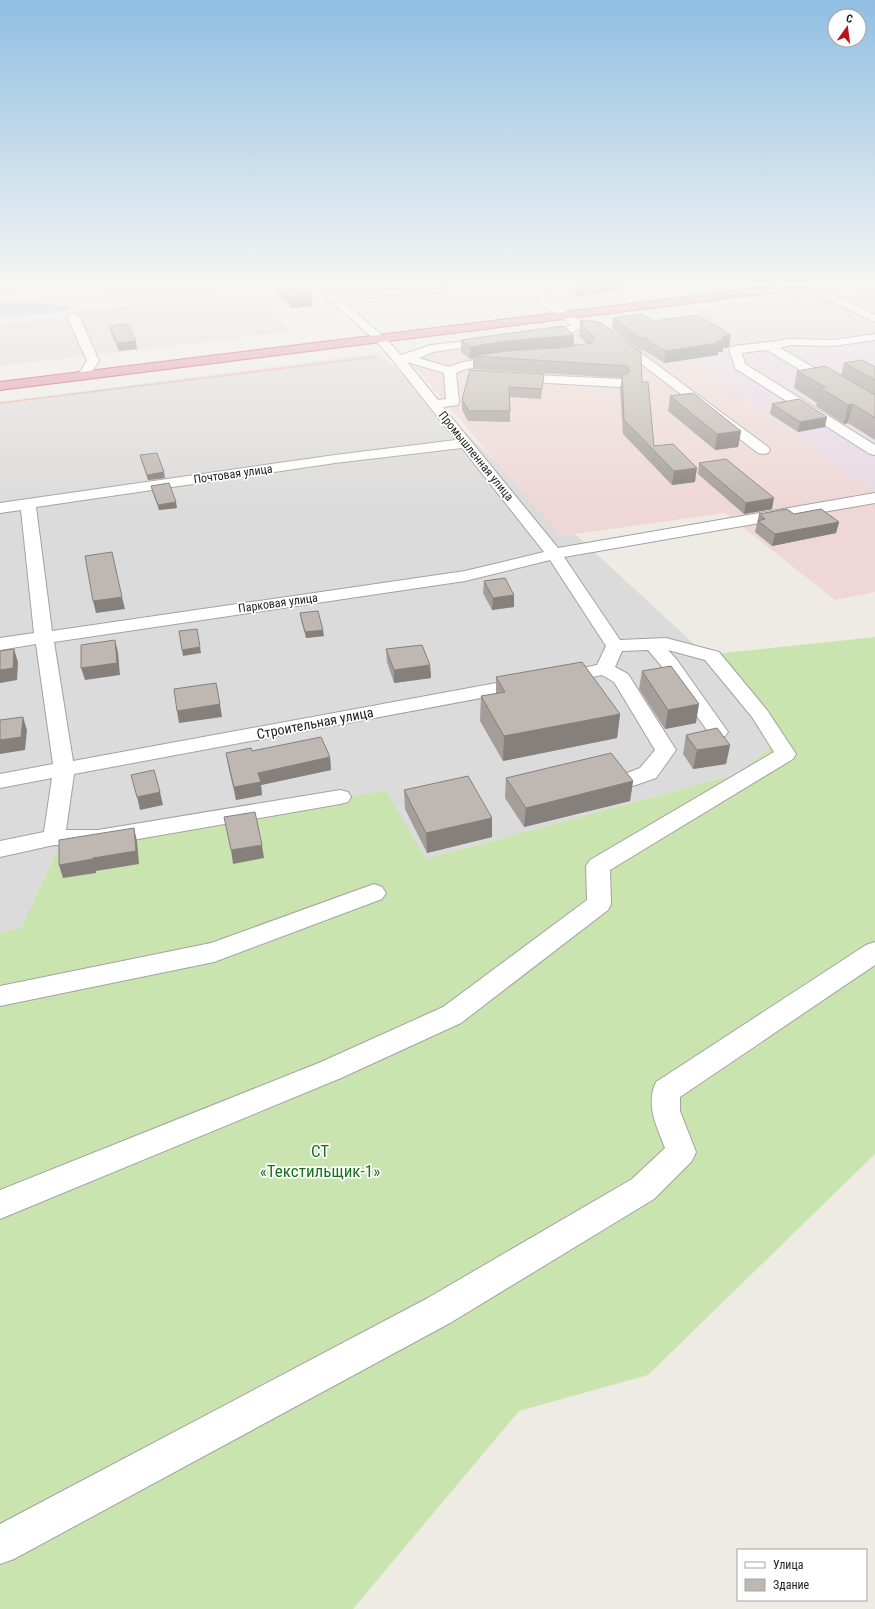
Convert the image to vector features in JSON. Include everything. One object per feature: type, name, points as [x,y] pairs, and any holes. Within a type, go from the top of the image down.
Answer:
[{"type":"highway","points":[[0,386],[227,358]]},
{"type":"street","points":[[83,376],[93,360],[92,358]]},
{"type":"street","name":"Промышленная улица","points":[[401,358],[434,404],[554,554],[615,646]]},
{"type":"street","points":[[403,358],[450,373],[481,376]]},
{"type":"street","points":[[640,358],[763,450]]},
{"type":"street","points":[[738,358],[740,366],[875,452]]},
{"type":"street","points":[[790,358],[875,409]]},
{"type":"street","points":[[450,373],[463,366],[514,359]]},
{"type":"street","points":[[434,404],[453,402],[450,373]]},
{"type":"street","points":[[798,379],[820,376]]},
{"type":"street","points":[[505,377],[621,383]]},
{"type":"street","points":[[769,384],[783,382]]},
{"type":"street","name":"Почтовая улица","points":[[0,508],[335,459],[466,443]]},
{"type":"street","name":"Парковая улица","points":[[0,644],[465,576],[554,554],[875,498]]},
{"type":"street","points":[[28,504],[44,637],[64,770],[54,838]]},
{"type":"street","points":[[0,1205],[331,1070],[452,1015],[599,904],[598,866],[786,754],[760,714],[712,656],[666,644],[615,646],[605,669],[620,678],[666,750],[648,773],[630,780]]},
{"type":"street","points":[[653,645],[670,664],[718,732]]},
{"type":"street","name":"Строительная улица","points":[[0,781],[605,669]]},
{"type":"street","points":[[0,849],[54,838],[98,838],[340,798]]},
{"type":"street","points":[[0,996],[214,952],[374,893]]},
{"type":"street","points":[[0,1545],[438,1311],[643,1189],[681,1152],[666,1111],[666,1090],[875,952]]},
{"type":"path","points":[[0,403],[391,358]]},
{"type":"shaded area","points":[[0,358],[67,358],[0,366]]},
{"type":"shaded area","points":[[340,358],[385,358],[706,655],[774,744],[737,774],[426,859],[61,842],[21,928],[0,933],[0,402]]},
{"type":"shaded area","points":[[407,358],[686,358],[875,492],[875,592],[835,600],[725,513],[561,536]]},
{"type":"shaded area","points":[[686,358],[875,358],[875,492]]},
{"type":"green space","name":"СТ «Текстильщик-1»","points":[[875,637],[875,1154],[648,1375],[519,1411],[353,1609],[0,1609],[0,933],[21,928],[61,842],[386,791],[426,859],[737,774],[774,744],[706,655]]},
{"type":"building","points":[[505,358],[641,358],[642,382],[648,382],[654,446],[673,444],[697,468],[674,471],[624,420],[622,375],[627,374],[630,371],[627,366]]},
{"type":"building","points":[[862,360],[875,367],[875,380],[844,363]]},
{"type":"building","points":[[825,366],[875,395],[875,418],[853,404],[848,405],[820,388],[825,387],[797,371]]},
{"type":"building","points":[[470,370],[544,374],[542,389],[509,387],[510,411],[469,411],[462,400]]},
{"type":"building","points":[[693,393],[741,431],[717,434],[670,396]]},
{"type":"building","points":[[799,399],[827,417],[800,422],[772,404]]},
{"type":"building","points":[[157,453],[164,472],[147,475],[140,455]]},
{"type":"building","points":[[726,459],[774,498],[746,503],[699,463]]},
{"type":"building","points":[[169,483],[176,502],[158,505],[151,486]]},
{"type":"building","points":[[787,509],[794,514],[821,509],[839,522],[775,534],[758,521],[765,519],[759,514]]},
{"type":"building","points":[[112,552],[122,597],[93,601],[85,556]]},
{"type":"building","points":[[505,578],[514,595],[493,598],[484,581]]},
{"type":"building","points":[[318,611],[323,630],[305,632],[300,613]]},
{"type":"building","points":[[197,629],[200,647],[182,650],[179,631]]},
{"type":"building","points":[[115,640],[117,663],[81,668],[81,645]]},
{"type":"building","points":[[422,645],[430,665],[394,670],[386,649]]},
{"type":"building","points":[[14,649],[13,668],[0,670],[0,651]]},
{"type":"building","points":[[582,662],[620,714],[504,736],[481,696],[505,692],[496,677]]},
{"type":"building","points":[[671,666],[699,704],[668,710],[642,671]]},
{"type":"building","points":[[216,683],[220,704],[177,711],[174,689]]},
{"type":"building","points":[[23,717],[21,737],[0,740],[0,720]]},
{"type":"building","points":[[717,728],[730,745],[697,750],[686,735]]},
{"type":"building","points":[[321,737],[330,757],[258,773],[261,782],[234,787],[226,753],[251,748],[252,751]]},
{"type":"building","points":[[611,753],[633,781],[526,808],[506,778]]},
{"type":"building","points":[[154,770],[160,792],[137,797],[131,775]]},
{"type":"building","points":[[468,776],[492,818],[426,833],[404,790]]},
{"type":"building","points":[[255,812],[262,845],[231,850],[224,817]]},
{"type":"building","points":[[134,828],[136,851],[59,865],[59,840]]}]
